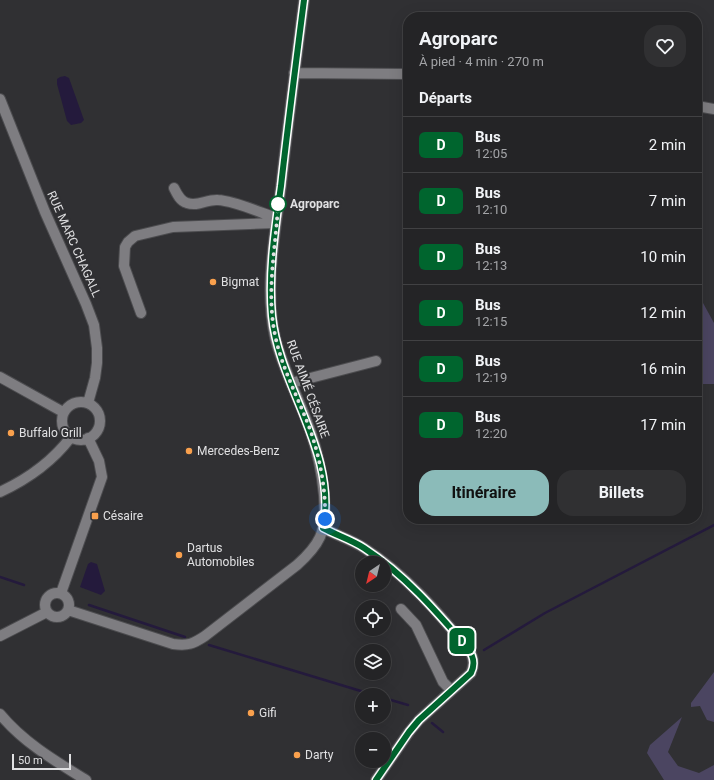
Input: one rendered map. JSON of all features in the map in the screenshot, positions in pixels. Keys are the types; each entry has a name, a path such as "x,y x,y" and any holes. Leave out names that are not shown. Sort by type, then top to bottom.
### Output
{"street":[{"name":"RUE AIMÉ CÉSAIRE","path":"68,610 173,644 186,645 205,636 297,565 315,545 323,528 325,510 320,467 311,433 280,353 272,319 270,299 276,221 304,0"},
{"path":"294,73 403,74"},
{"name":"RUE MARC CHAGALL","path":"0,100 45,212 94,325 97,363 95,378 88,403"},
{"path":"702,107 714,109"},
{"path":"174,188 178,196 187,203 195,204 216,200 229,202 276,221"},
{"path":"141,313 124,266 125,247 135,236 173,227 276,221"},
{"path":"291,383 376,361"},
{"path":"0,378 63,412"},
{"path":"80,402 88,403 98,412 100,420 96,433 88,438 80,440 71,437 62,426 61,422 63,412 72,404 80,402"},
{"path":"0,492 45,465 57,454 71,437"},
{"path":"61,593 102,477 99,461 88,438"},
{"path":"323,528 362,547 381,560 428,603 471,652 474,665 471,673 419,720 376,780"},
{"path":"61,593 68,600 68,610 63,616 54,616 48,612 46,607 48,598 52,594 61,593"},
{"path":"401,609 416,625 443,682 451,690"},
{"path":"0,636 48,612"},
{"path":"0,714 16,732 28,742 86,780"}],"shaded area":[{"path":"65,76 69,78 84,120 81,123 71,125 67,121 57,84 57,79"},
{"path":"702,301 714,323 714,384 702,384"},
{"path":"91,562 97,564 105,591 101,595 80,587 88,564"},
{"path":"714,672 714,722 707,720 700,706 691,707 691,703"},
{"path":"682,717 668,752 678,766 699,773 714,765 714,780 664,780 647,753 650,745"}],"waterway":[{"path":"484,650 545,613 714,525"},
{"path":"0,577 24,585"},
{"path":"89,605 185,637"},
{"path":"209,645 355,689"},
{"path":"391,700 408,705"},
{"path":"432,723 443,732"}],"bus line":[{"name":"D","path":"304,0 276,218 270,299 275,336 280,353 311,433 320,467 325,510 323,528 362,547 381,560 428,603 467,647 474,659 474,665 471,673 419,720 376,780"}],"place":[{"name":"Agroparc","path":"278,204"},
{"name":"Bigmat","path":"213,282"},
{"name":"Buffalo Grill","path":"11,433"},
{"name":"Mercedes-Benz","path":"189,451"},
{"name":"Césaire","path":"95,516"},
{"name":"Dartus Automobiles","path":"179,555"},
{"name":"Gifi","path":"251,713"},
{"name":"Darty","path":"297,755"}],"route":[{"path":"278,204 271,276 270,299 272,319 275,336 286,371 311,433 323,484 325,519"}]}
